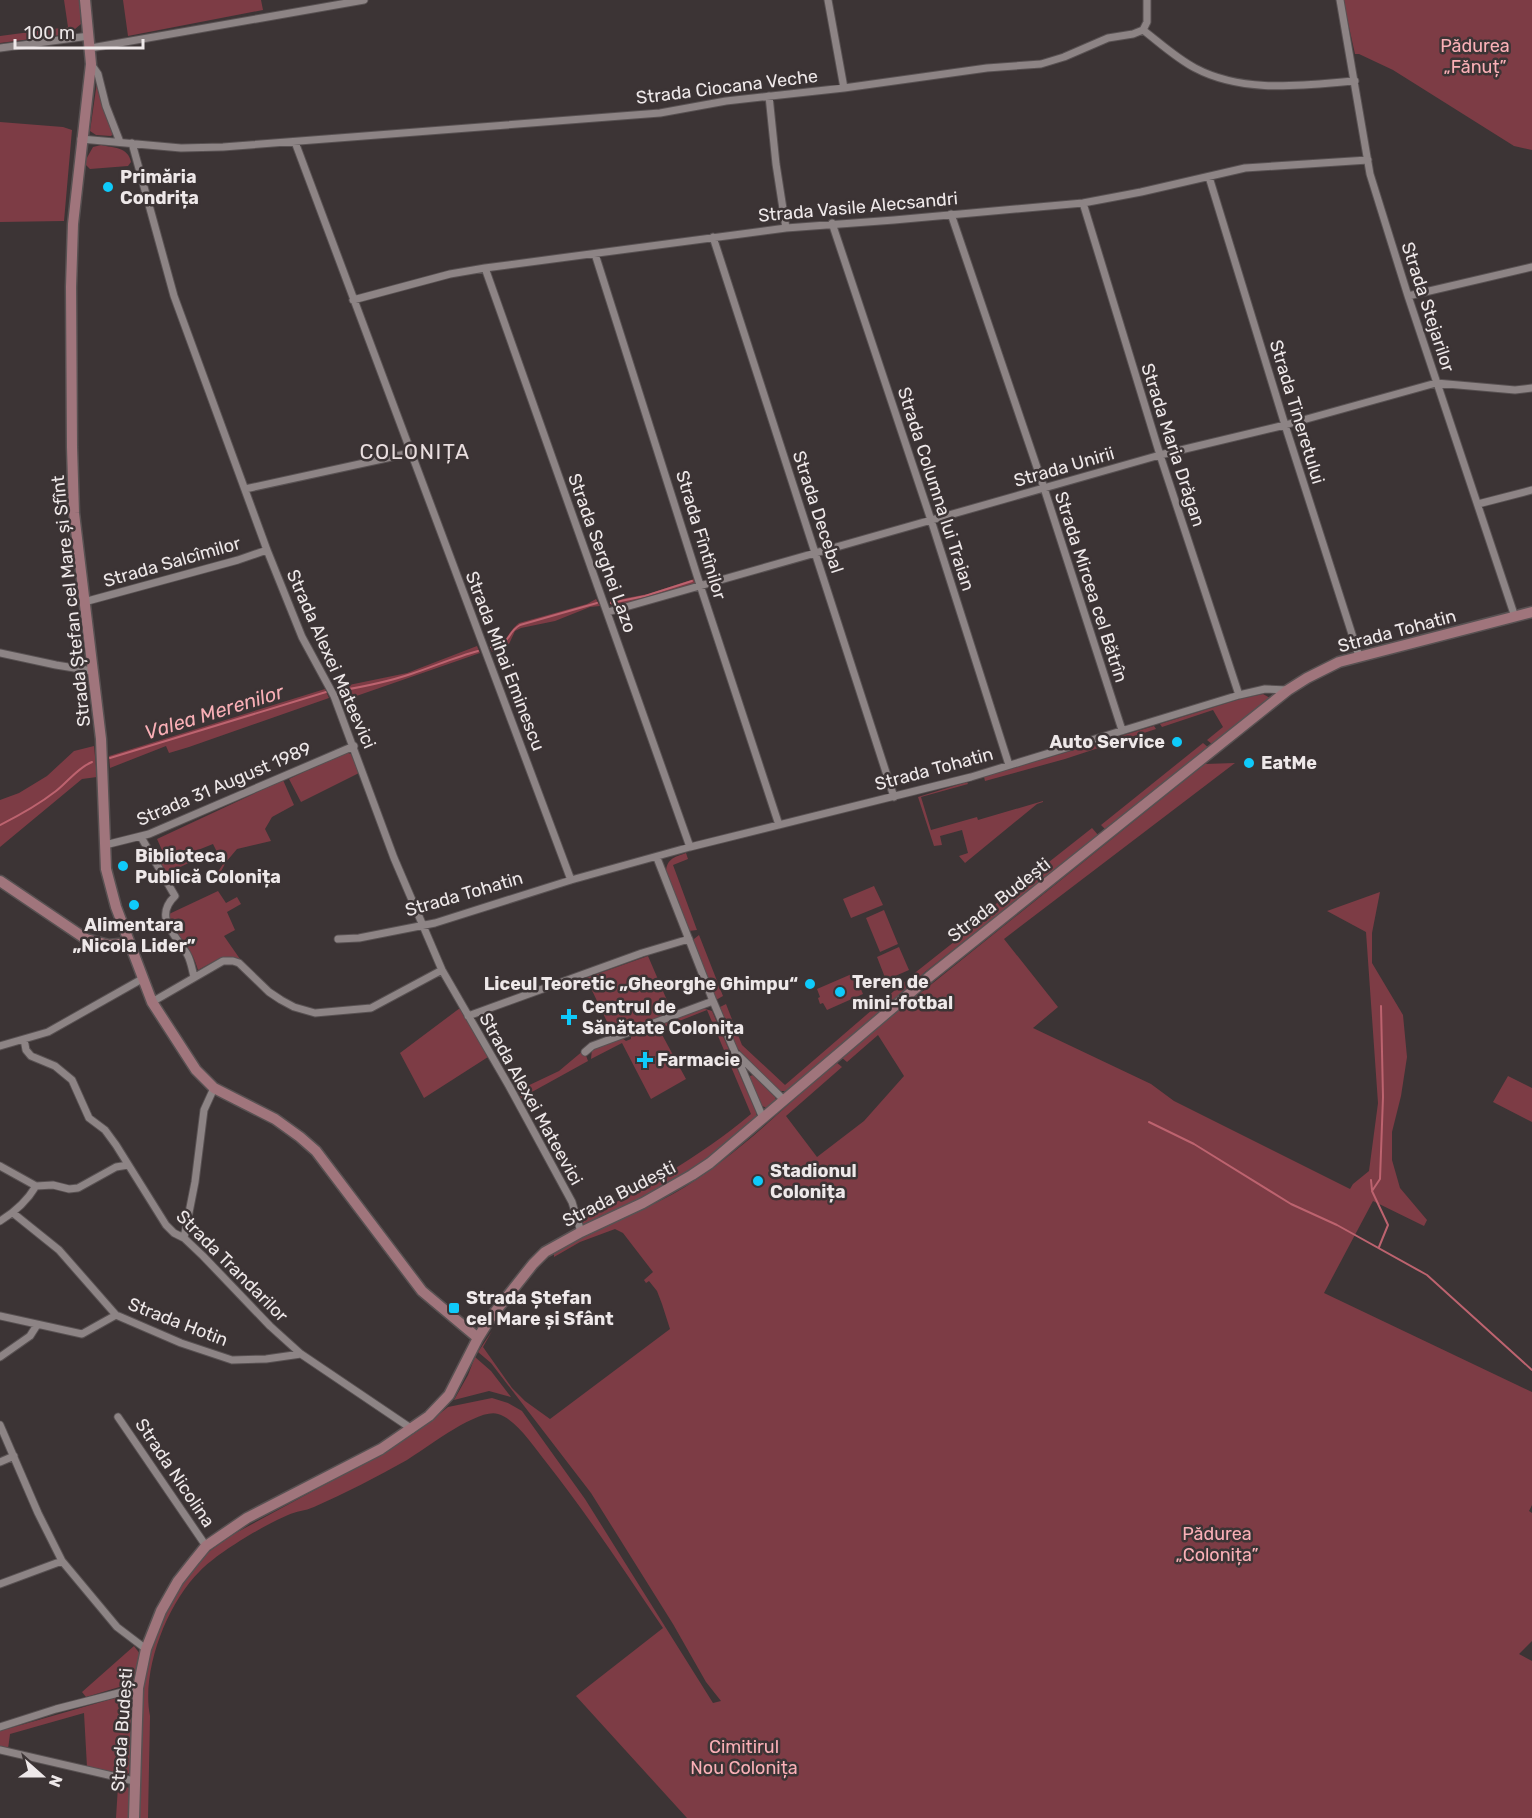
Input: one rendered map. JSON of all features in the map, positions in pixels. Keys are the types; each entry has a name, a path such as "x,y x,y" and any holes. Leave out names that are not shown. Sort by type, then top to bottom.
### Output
{"street":[{"name":"Strada Ștefan cel Mare și Sfînt","path":"85,0 91,64 73,224 71,287 74,513 103,762 106,869 129,943 152,1002 196,1070 214,1088 275,1119 316,1151 422,1291 478,1338"},
{"path":"91,48 364,0"},
{"path":"828,0 844,88"},
{"path":"1147,0 1147,22 1143,30 1194,68 1210,75 1238,82 1279,86 1355,81"},
{"name":"Strada Stejarilor","path":"1340,0 1370,174 1436,382 1515,617"},
{"name":"Strada Ciocana Veche","path":"81,139 181,148 223,147 660,113 726,101 844,88 987,68 1041,64 1108,38 1143,30"},
{"path":"0,48 89,36"},
{"path":"91,64 98,74 106,106 120,142"},
{"path":"769,96 786,228"},
{"name":"Strada Mihai Eminescu","path":"295,142 571,880"},
{"name":"Strada Alexei Mateevici","path":"132,143 174,296 267,550 302,637 334,696 387,838 442,970 572,1202 581,1232"},
{"name":"Strada Vasile Alecsandri","path":"353,300 450,274 485,268 832,223 894,220 951,213 1083,203 1245,168 1368,160"},
{"name":"Strada Tineretului","path":"1209,177 1359,656"},
{"name":"Strada Maria Drăgan","path":"1083,203 1160,455 1239,695"},
{"name":"Strada Mircea cel Bătrîn","path":"951,213 1044,488 1122,730"},
{"name":"Strada Columna lui Traian","path":"832,223 931,520 1009,765"},
{"name":"Strada Decebal","path":"713,237 894,797"},
{"name":"Strada Fîntînilor","path":"595,254 779,825"},
{"path":"1408,296 1532,267"},
{"name":"Strada Serghei Lazo","path":"485,268 690,847"},
{"name":"Strada Unirii","path":"608,612 1160,455 1285,424 1436,382 1515,390 1532,388"},
{"path":"245,489 410,453"},
{"path":"1478,504 1532,490"},
{"name":"Strada Salcîmilor","path":"84,602 267,550"},
{"name":"Strada Tohatin","path":"338,939 358,938 422,926 571,880 690,847 894,797 1009,765 1239,695 1265,689 1288,690 1323,669 1359,656 1532,612"},
{"path":"0,653 93,671"},
{"name":"Strada Budești","path":"134,1818 138,1688 146,1649 161,1611 178,1581 207,1546 248,1518 381,1449 429,1416 449,1395 478,1338 510,1291 533,1264 560,1242 643,1203 692,1175 763,1119 929,977 1288,690"},
{"name":"Strada 31 August 1989","path":"105,845 141,837 354,746"},
{"path":"141,837 176,896 168,903 165,910 167,923 191,962 194,977"},
{"path":"657,858 712,1001 763,1119"},
{"path":"0,881 86,939 109,945 129,943"},
{"path":"468,1016 642,953 689,939"},
{"path":"152,1002 223,961 239,963 269,992 281,1000 294,1007 315,1013 371,1008 442,970"},
{"path":"0,1046 55,1028 142,979"},
{"path":"585,1052 598,1044 712,1001"},
{"name":"Strada Trandarilor","path":"24,1039 26,1050 31,1056 54,1066 72,1080 89,1118 105,1130 166,1225 174,1233 184,1238 270,1326 301,1354 412,1428"},
{"path":"734,1051 784,1100"},
{"path":"184,1238 195,1182 204,1110 214,1088"},
{"path":"0,1166 36,1186 53,1185 69,1189 78,1188 116,1167 128,1165"},
{"path":"0,1221 13,1213 29,1197 36,1186"},
{"name":"Strada Hotin","path":"13,1213 59,1250 116,1315 181,1343 232,1360 266,1359 301,1354"},
{"path":"0,1316 82,1334 116,1315"},
{"path":"0,1357 30,1336 37,1325"},
{"name":"Strada Nicolina","path":"118,1417 207,1546"},
{"path":"0,1425 62,1561 117,1627 146,1649"},
{"path":"0,1461 14,1456"},
{"path":"0,1584 62,1561"},
{"path":"0,1727 56,1709 138,1688"},
{"path":"0,1750 134,1781"}],"green space":[{"path":"64,0 80,0 81,24 69,34 0,43 0,36 68,27"},
{"path":"123,0 261,0 263,10 128,36"},
{"name":"Pădurea „Fănuț”","path":"1343,0 1532,0 1532,150 1514,146 1393,70 1355,54"},
{"path":"97,82 113,134 111,136 96,135 90,131"},
{"path":"0,122 63,127 72,130 64,221 0,222"},
{"path":"101,145 124,151 131,162 128,166 90,169 84,163 93,147"},
{"path":"694,579 696,584 619,607 611,605 610,601 648,594"},
{"path":"596,599 600,606 590,607 555,621 515,631 509,644 492,652 490,645 502,642 519,623 587,604"},
{"path":"477,646 480,653 342,701 335,686 407,673"},
{"path":"325,689 329,698 189,747 169,753 166,746 110,768 109,756"},
{"path":"1263,694 1270,698 1213,745 1207,740 1223,727 1213,710 1162,727 1160,724 1240,699"},
{"path":"1154,726 1156,729 1065,759 985,781 984,777"},
{"path":"1203,743 1209,748 1106,830 1101,825"},
{"path":"94,746 97,777 82,779 0,847 0,800 19,793 47,776 74,751"},
{"path":"346,752 351,754 359,773 301,802 289,779"},
{"name":"Pădurea „Colonița”","path":"1235,763 1004,939 1058,1007 1033,1028 1151,1084 1174,1101 1350,1189 1369,1171 1378,1103 1366,932 1327,911 1380,892 1372,933 1372,963 1403,1015 1407,1057 1392,1132 1392,1160 1400,1188 1427,1220 1424,1226 1373,1201 1324,1293 1532,1392 1532,1505 1529,1511 1532,1513 1532,1641 1519,1654 1532,1661 1532,1818 687,1818 576,1696 663,1628 562,1482 518,1427 505,1417 489,1414 466,1423 407,1460 361,1485 314,1507 288,1515 254,1532 200,1571 177,1601 167,1619 153,1659 148,1698 150,1716 148,1818 138,1818 142,1694 150,1649 166,1612 186,1577 203,1556 232,1535 374,1458 418,1431 448,1407 492,1398 522,1411 585,1499 713,1703 721,1701 706,1682 673,1624 591,1493 491,1363 478,1352 492,1331 483,1347 512,1388 525,1401 550,1419 670,1329 657,1291 649,1281 646,1283 644,1280 653,1272 623,1233 615,1229 580,1242 554,1257 554,1252 583,1236 658,1202 695,1180 758,1132 836,1062 842,1067 786,1116 817,1157 864,1121 904,1076 878,1035 847,1062 841,1057 1205,764"},
{"path":"283,780 294,805 272,817 265,829 271,841 237,849 226,862 218,877 216,875 223,864 213,844 198,850 201,857 166,874 159,862 166,859 157,839"},
{"path":"967,782 968,784 921,797 931,830 1043,802 1037,804 965,863 959,856 968,853 962,830 940,836 942,845 934,846 918,797"},
{"path":"1092,828 1099,836 926,971 788,1091 779,1091 737,1048 720,1007 726,1004 742,1045 785,1085 916,972 964,934 964,929"},
{"path":"686,853 688,859 673,865 697,930 689,931 666,870 670,860"},
{"path":"874,886 883,905 851,918 843,899"},
{"path":"218,891 226,903 237,897 241,904 227,912 235,930 224,936 240,959 220,958 198,970 191,954 173,930 169,914"},
{"path":"884,910 898,944 880,952 866,918"},
{"path":"699,935 723,996 716,1000 694,944 694,939"},
{"path":"899,947 909,970 886,980 877,957"},
{"path":"648,956 669,1005 664,1007 667,1014 617,1034 612,1032 586,978"},
{"name":"Teren de mini-fotbal","path":"854,973 862,986 860,987 863,994 827,1010 823,1003 820,1004 817,989"},
{"path":"460,1008 488,1057 424,1098 400,1053"},
{"path":"702,1008 712,1011 757,1119 685,1175 654,1193 583,1225 582,1220 670,1172 732,1130 751,1114 707,1010 659,1029 686,1079 651,1099 622,1043 591,1059 592,1049 622,1038 626,1041 631,1039 631,1034 653,1027 654,1031 657,1025"},
{"path":"584,1050 588,1061 521,1098 516,1088 521,1089 559,1071"},
{"path":"753,1075 775,1097 776,1100 767,1108 762,1106 750,1078"},
{"path":"1508,1076 1532,1088 1532,1122 1493,1102"},
{"path":"475,1357 491,1371 511,1397 489,1391 454,1400"},
{"path":"134,1646 140,1654 136,1674 126,1685 86,1697 82,1692"},
{"path":"115,1698 134,1700 132,1771 126,1775 87,1767 84,1713 10,1734 8,1749 0,1747 0,1731"},
{"path":"118,1786 131,1788 130,1818 116,1818"}],"waterway":[{"name":"Valea Merenilor","path":"611,603 645,596 692,581"},
{"name":"Valea Merenilor","path":"491,647 506,641 520,625 597,603"},
{"name":"Valea Merenilor","path":"338,691 393,679 478,651"},
{"name":"Valea Merenilor","path":"110,758 326,692"},
{"name":"Valea Merenilor","path":"0,825 42,801 92,762"},
{"path":"1379,1247 1388,1225 1372,1191 1380,1179 1383,1097 1381,1006"},
{"path":"1149,1122 1194,1144 1291,1204 1337,1225 1427,1275 1532,1370"},
{"path":"1371,1180 1372,1190"}],"place":[{"name":"Primăria Condrița","path":"108,187"},
{"name":"Auto Service","path":"1177,742"},
{"name":"EatMe","path":"1249,763"},
{"name":"Biblioteca Publică Colonița","path":"123,866"},
{"name":"Alimentara „Nicola Lider”","path":"134,905"},
{"name":"Liceul Teoretic „Gheorghe Ghimpu“","path":"810,984"},
{"name":"Teren de mini-fotbal","path":"840,992"},
{"name":"Centrul de Sănătate Colonița","path":"569,1017"},
{"name":"Farmacie","path":"645,1060"},
{"name":"Stadionul Colonița","path":"758,1181"},
{"name":"Strada Ștefan cel Mare și Sfânt","path":"454,1308"}],"district":[{"name":"COLONIȚA","path":"415,452"}],"park label":[{"name":"Cimitirul Nou Colonița","path":"744,1757"}]}
